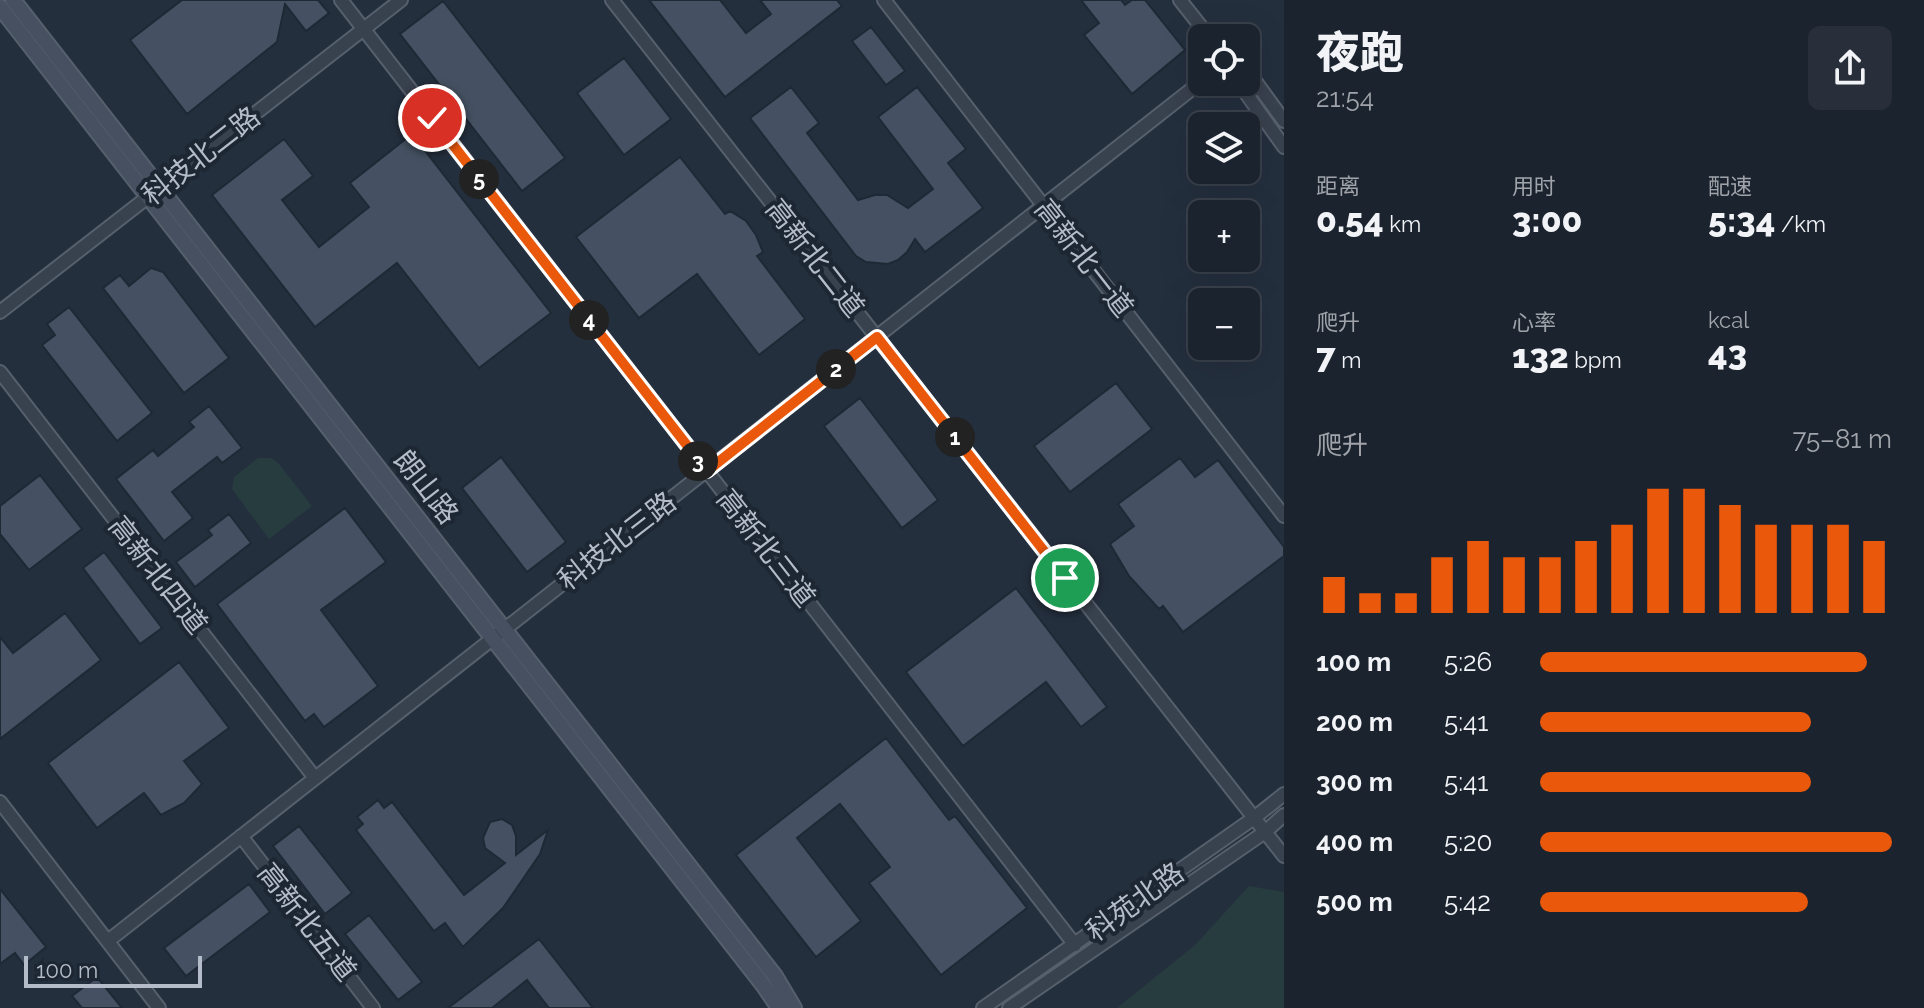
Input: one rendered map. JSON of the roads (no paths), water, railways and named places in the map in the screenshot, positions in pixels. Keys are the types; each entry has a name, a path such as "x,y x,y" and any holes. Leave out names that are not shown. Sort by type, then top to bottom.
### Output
{"main road":[{"name":"朗山路","path":"13,0 154,192 499,634 775,976 794,1008"},
{"name":"朗山路","path":"0,7 154,192"},
{"name":"朗山路","path":"499,634 779,1008"}],"street":[{"name":"高新北三道","path":"341,0 1075,945"},
{"name":"科技北二路","path":"0,312 401,0"},
{"name":"高新北二道","path":"612,0 1284,856"},
{"name":"高新北一道","path":"884,0 1284,516"},
{"path":"1180,0 1199,24"},
{"path":"1260,88 1284,121"},
{"name":"科技北三路","path":"108,941 1188,92"},
{"path":"1248,96 1284,147"},
{"name":"高新北四道","path":"0,372 315,778"},
{"name":"科苑北路","path":"983,1008 1284,794"},
{"path":"0,802 159,1008"},
{"name":"科苑北路","path":"1009,1008 1265,832 1284,815"},
{"name":"高新北五道","path":"241,836 373,1008"}]}
